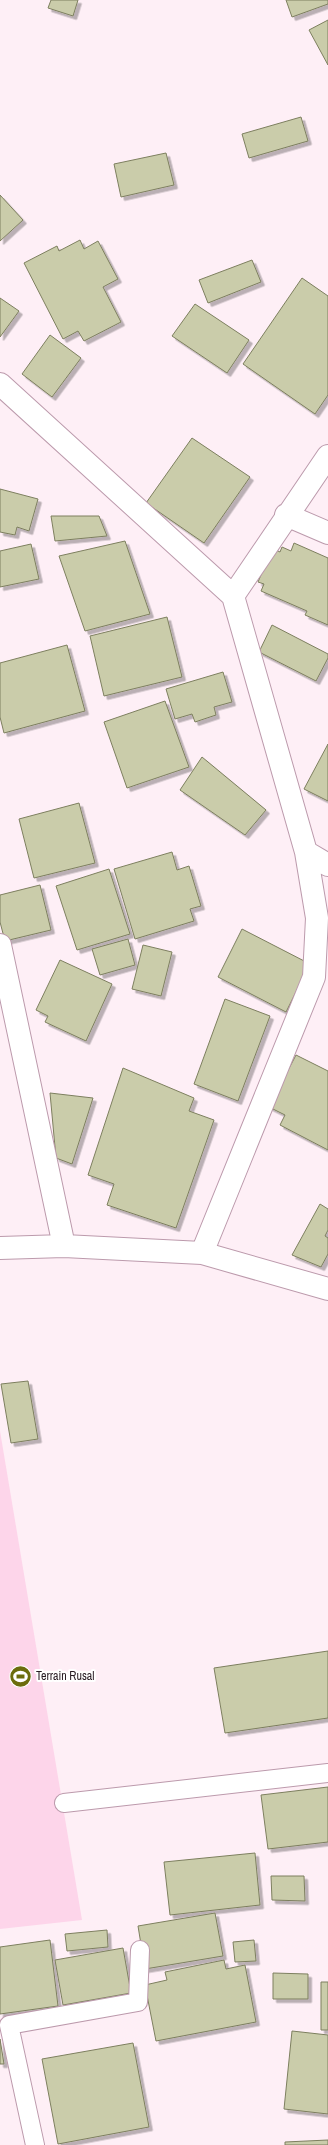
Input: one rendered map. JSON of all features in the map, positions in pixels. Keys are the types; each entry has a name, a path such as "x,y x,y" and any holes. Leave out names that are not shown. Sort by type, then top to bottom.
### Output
{"street":[{"path":"0,384 233,596 306,852 317,918 314,977 202,1253"},
{"path":"233,596 286,515 328,456"},
{"path":"286,515 328,533"},
{"path":"306,852 328,865"},
{"path":"0,945 64,1246"},
{"path":"0,1248 64,1246 202,1253 328,1289"}],"lane":[{"path":"64,1803 328,1773"},
{"path":"35,2145 10,2025 138,2002 140,1950"}],"shaded area":[{"name":"Terrain Rusal","path":"0,1431 82,1920 0,1929"}],"building":[{"path":"51,0 78,0 73,16 48,8"},
{"path":"286,0 328,0 328,4 292,17"},
{"path":"328,20 328,65 309,30"},
{"path":"301,117 308,141 249,158 242,134"},
{"path":"166,153 174,185 121,197 114,164"},
{"path":"0,195 23,220 0,241"},
{"path":"80,240 84,249 98,241 118,279 103,287 121,322 84,341 78,331 63,339 24,263 57,246 59,251"},
{"path":"252,260 261,282 208,303 199,280"},
{"path":"302,278 328,296 328,395 315,414 243,364"},
{"path":"0,298 19,311 0,337"},
{"path":"195,304 249,340 227,373 172,336"},
{"path":"50,335 81,358 52,397 22,374"},
{"path":"192,438 250,477 204,543 146,503"},
{"path":"0,489 38,499 29,531 17,527 15,535 0,532"},
{"path":"51,516 99,516 107,536 55,541"},
{"path":"125,541 150,614 85,631 59,556"},
{"path":"294,543 328,558 328,625 305,615 307,611 261,591 264,584 258,582 272,548 280,552 282,547 291,551"},
{"path":"31,544 39,579 0,587 0,551"},
{"path":"167,617 182,677 104,696 90,636"},
{"path":"272,625 328,654 328,658 316,681 259,652"},
{"path":"67,645 85,711 4,733 0,717 0,663"},
{"path":"223,672 232,702 214,707 216,715 195,722 192,714 175,719 166,689"},
{"path":"165,701 189,767 127,788 104,722"},
{"path":"328,744 328,801 304,789"},
{"path":"202,757 266,810 245,835 180,790"},
{"path":"79,803 95,863 34,878 19,819"},
{"path":"172,852 177,870 189,866 201,906 190,909 194,921 135,939 114,869"},
{"path":"109,869 130,934 77,950 56,886"},
{"path":"40,885 51,930 5,941 0,922 0,895"},
{"path":"242,929 310,964 286,1012 218,977"},
{"path":"128,939 135,965 100,975 92,949"},
{"path":"143,945 172,952 161,996 132,989"},
{"path":"60,960 112,984 86,1041 45,1022 48,1016 36,1010"},
{"path":"225,999 270,1016 238,1101 194,1084"},
{"path":"296,1055 328,1071 328,1150 280,1125 285,1115 269,1107"},
{"path":"123,1068 194,1098 189,1111 214,1120 176,1228 107,1205 114,1184 88,1175"},
{"path":"50,1093 93,1098 72,1164 56,1158"},
{"path":"320,1204 328,1209 328,1230 325,1236 328,1238 328,1254 321,1267 292,1255"},
{"path":"28,1381 38,1439 11,1443 1,1384"},
{"path":"328,1651 328,1718 225,1733 214,1668"},
{"path":"328,1787 328,1842 268,1849 261,1795"},
{"path":"255,1853 260,1905 170,1915 164,1862"},
{"path":"271,1876 304,1876 305,1901 272,1900"},
{"path":"215,1913 223,1956 145,1969 138,1926"},
{"path":"107,1930 108,1947 67,1951 65,1934"},
{"path":"50,1940 58,2006 0,2014 0,1947"},
{"path":"254,1940 256,1961 235,1962 233,1942"},
{"path":"123,1948 131,1993 63,2005 55,1960"},
{"path":"224,1960 226,1969 245,1965 256,2022 156,2041 145,1985 167,1980 165,1972"},
{"path":"273,1973 308,1974 308,1999 273,1999"},
{"path":"321,1982 328,1982 328,2030 321,2030"},
{"path":"292,2031 328,2035 328,2114 284,2109"},
{"path":"0,2039 4,2064 0,2064"},
{"path":"133,2043 149,2127 58,2144 42,2059"},
{"path":"328,2140 328,2145 285,2145 285,2142"}],"place":[{"name":"Terrain Rusal","path":"20,1676"}]}
